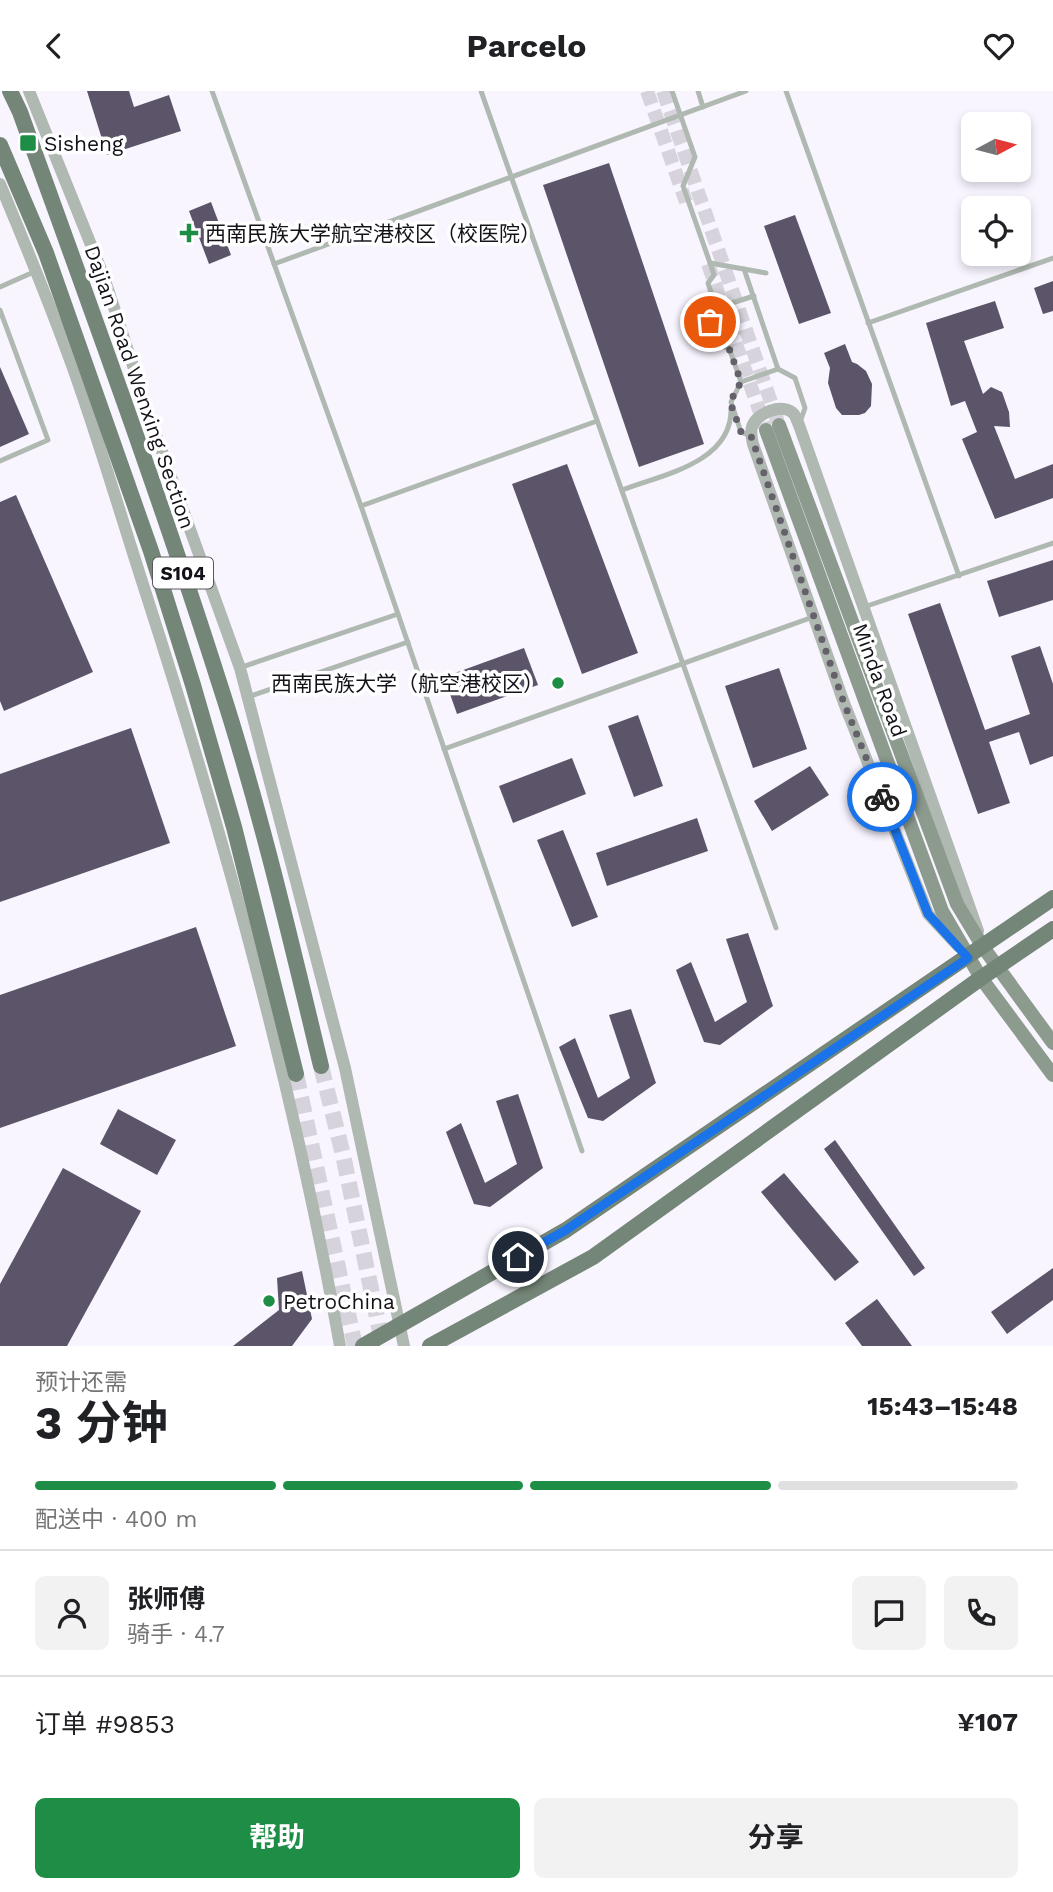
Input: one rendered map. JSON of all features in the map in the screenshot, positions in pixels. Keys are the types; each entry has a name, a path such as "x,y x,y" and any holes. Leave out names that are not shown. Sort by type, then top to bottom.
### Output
{"main road":[{"name":"Dajian Road Wenxing Section","path":"10,91 138,439 220,683 268,847 321,1066"},
{"name":"Dajian Road Wenxing Section","path":"0,145 46,253 155,563 234,827 296,1074"},
{"name":"Minda Road","path":"1053,1043 983,947 957,904 772,427 942,911 981,978 1053,1075"},
{"path":"363,1346 566,1230 1053,898"},
{"path":"430,1346 593,1257 1053,929"}],"street":[{"path":"29,91 104,277 152,424 240,668 345,1068 404,1346"},
{"path":"0,184 82,393 203,775 253,953 314,1207 340,1346"},
{"path":"968,958 928,914 844,703 813,617 751,436 756,419 771,411 788,410 799,425 983,947"}],"lane":[{"path":"212,91 361,506 582,1151"},
{"path":"481,91 776,929"},
{"path":"672,91 695,156 683,186 714,275 708,283 716,308 710,322 718,345 729,348 741,382"},
{"path":"698,91 703,107"},
{"path":"274,264 746,91"},
{"path":"786,91 959,576"},
{"path":"868,323 1053,258"},
{"path":"710,263 766,273"},
{"path":"744,269 778,369 795,379 805,408 799,425"},
{"path":"0,287 36,271"},
{"path":"716,308 754,296"},
{"path":"0,310 48,440 0,461"},
{"path":"622,490 701,459 718,445 727,431 731,419 730,402 741,382 778,369"},
{"path":"730,402 741,432 751,436"},
{"path":"361,506 597,421"},
{"path":"862,608 1053,543"},
{"path":"240,668 398,614"},
{"path":"444,749 813,617"},
{"path":"248,697 408,642"}],"building":[{"path":"87,91 129,91 134,107 169,95 181,131 107,155"},
{"path":"609,163 704,444 639,467 543,185"},
{"path":"211,202 231,255 209,264 189,211"},
{"path":"795,215 831,313 799,324 764,226"},
{"path":"1053,281 1053,311 1043,314 1034,288"},
{"path":"995,301 1004,328 964,341 983,394 991,387 1002,392 1009,412 1010,427 994,426 1015,479 1053,464 1053,498 995,519 962,439 977,432 965,401 951,406 926,323"},
{"path":"845,344 852,362 866,371 872,384 871,406 859,415 842,415 836,408 828,383 830,368 824,353"},
{"path":"0,367 29,434 0,447"},
{"path":"567,464 638,653 582,674 512,484"},
{"path":"16,495 93,672 4,711 0,701 0,502"},
{"path":"1053,560 1053,600 999,617 987,581"},
{"path":"940,603 985,730 1030,714 1011,656 1040,646 1053,684 1053,756 1030,765 1019,732 989,742 1010,803 978,814 908,614"},
{"path":"524,648 538,685 457,714 444,677"},
{"path":"779,668 807,749 753,768 725,686"},
{"path":"638,715 663,786 634,797 608,726"},
{"path":"131,728 170,843 0,902 0,774"},
{"path":"572,758 586,794 513,823 499,786"},
{"path":"810,766 829,795 772,831 754,801"},
{"path":"697,818 708,851 607,886 596,853"},
{"path":"563,830 598,917 572,927 537,840"},
{"path":"196,927 236,1046 0,1128 0,995"},
{"path":"748,933 773,1006 720,1045 704,1042 676,970 691,962 715,1022 747,1002 726,939"},
{"path":"631,1009 656,1083 603,1121 588,1118 559,1047 575,1038 598,1098 630,1078 609,1015"},
{"path":"518,1094 543,1168 490,1207 474,1204 446,1132 461,1123 485,1183 517,1164 496,1101"},
{"path":"118,1109 176,1140 157,1175 100,1144"},
{"path":"835,1140 925,1268 914,1276 824,1149"},
{"path":"63,1168 141,1211 67,1346 0,1346 0,1284"},
{"path":"784,1173 859,1262 835,1281 761,1192"},
{"path":"1053,1268 1053,1300 1007,1334 991,1312"},
{"path":"302,1271 312,1319 292,1346 233,1346 279,1310 277,1278"},
{"path":"877,1299 912,1346 862,1346 845,1323"}],"tunnel":[{"path":"647,91 686,202"},
{"path":"663,91 779,425"},
{"path":"708,264 765,427"},
{"path":"321,1066 343,1155 383,1346"},
{"path":"296,1074 355,1346"}],"way so far":[{"path":"710,322 718,345 729,348 741,382 730,402 741,432 751,436 844,703 882,797"}],"place":[{"name":"Sisheng","path":"28,143"},
{"name":"西南民族大学航空港校区（校医院）","path":"189,233"},
{"name":"西南民族大学（航空港校区）","path":"558,683"},
{"name":"PetroChina","path":"269,1301"}],"route":[{"path":"518,1257 566,1230 968,958 928,914 882,797"}]}
